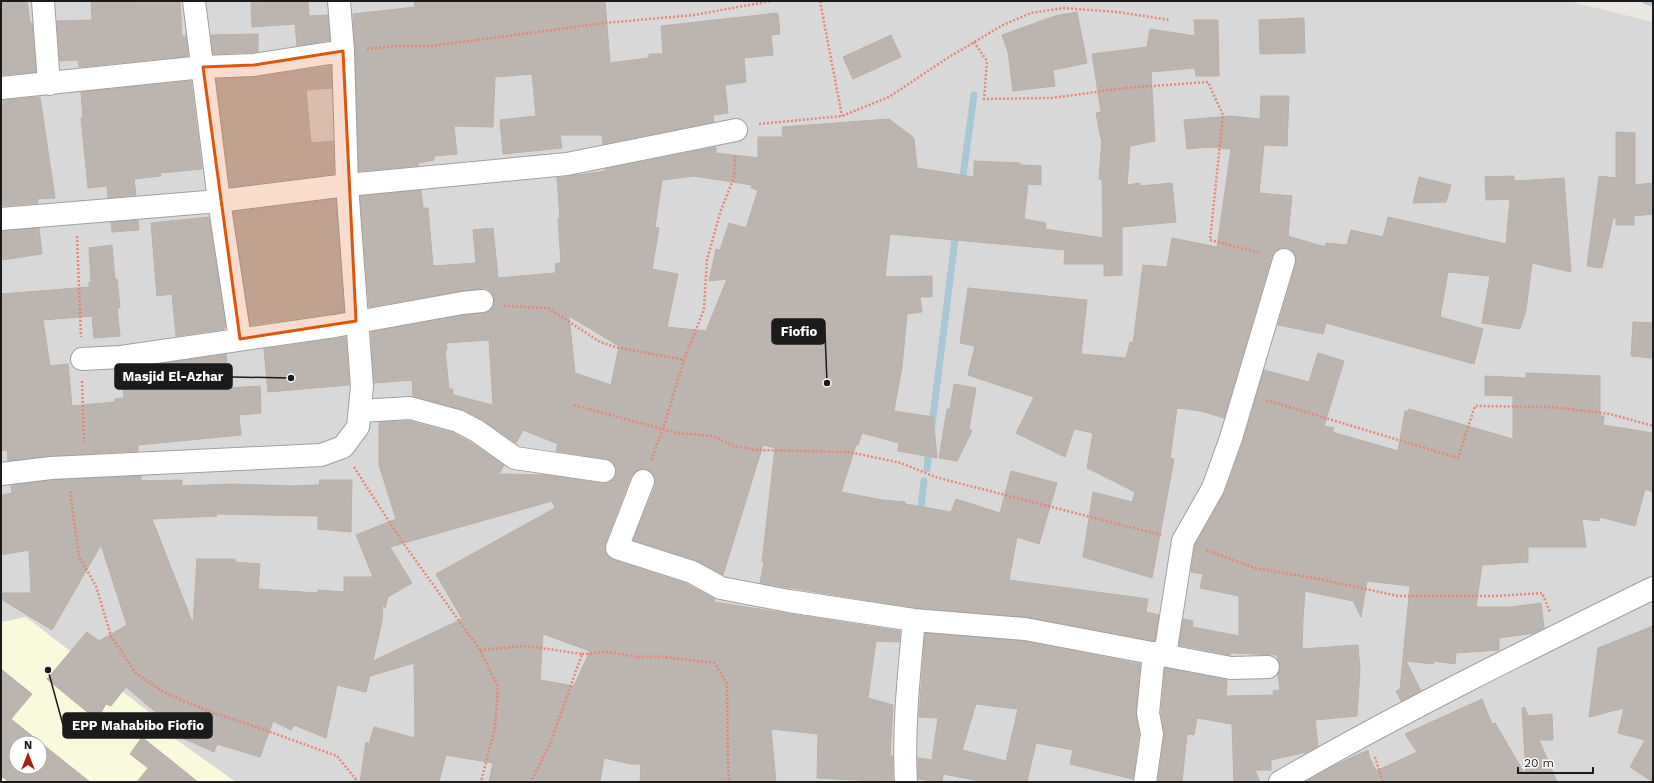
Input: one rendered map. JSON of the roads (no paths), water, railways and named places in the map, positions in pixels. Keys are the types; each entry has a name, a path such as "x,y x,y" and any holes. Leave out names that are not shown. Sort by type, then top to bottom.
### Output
{"street":[{"path":"43,1 49,84"},
{"path":"194,1 219,201 240,339"},
{"path":"1,474 67,467 321,455 343,447 358,427 362,386 347,185 343,51 339,1"},
{"path":"1,88 203,67 254,65 343,51"},
{"path":"1,220 219,201 347,185 567,164 736,130"},
{"path":"1145,782 1152,734 1148,713 1183,541 1213,488 1231,438 1284,260"},
{"path":"82,359 121,357 335,326 356,321 482,301"},
{"path":"360,410 410,408 458,421 477,431 515,458 604,471"},
{"path":"643,481 617,548 692,572 721,588 789,601 914,620 1025,629 1231,668 1268,667"},
{"path":"1280,782 1340,747 1479,674 1653,588"},
{"path":"906,782 908,682 914,620"}],"waterway":[{"path":"1646,1 1653,3"},
{"path":"962,183 974,95"},
{"path":"932,425 956,231"},
{"path":"927,469 929,448"},
{"path":"920,515 924,481"}],"place":[{"name":"Masjid El-Azhar","path":"291,378"},
{"name":"Fiofio","path":"827,383"},
{"name":"EPP Mahabibo Fiofio","path":"48,670"}]}
